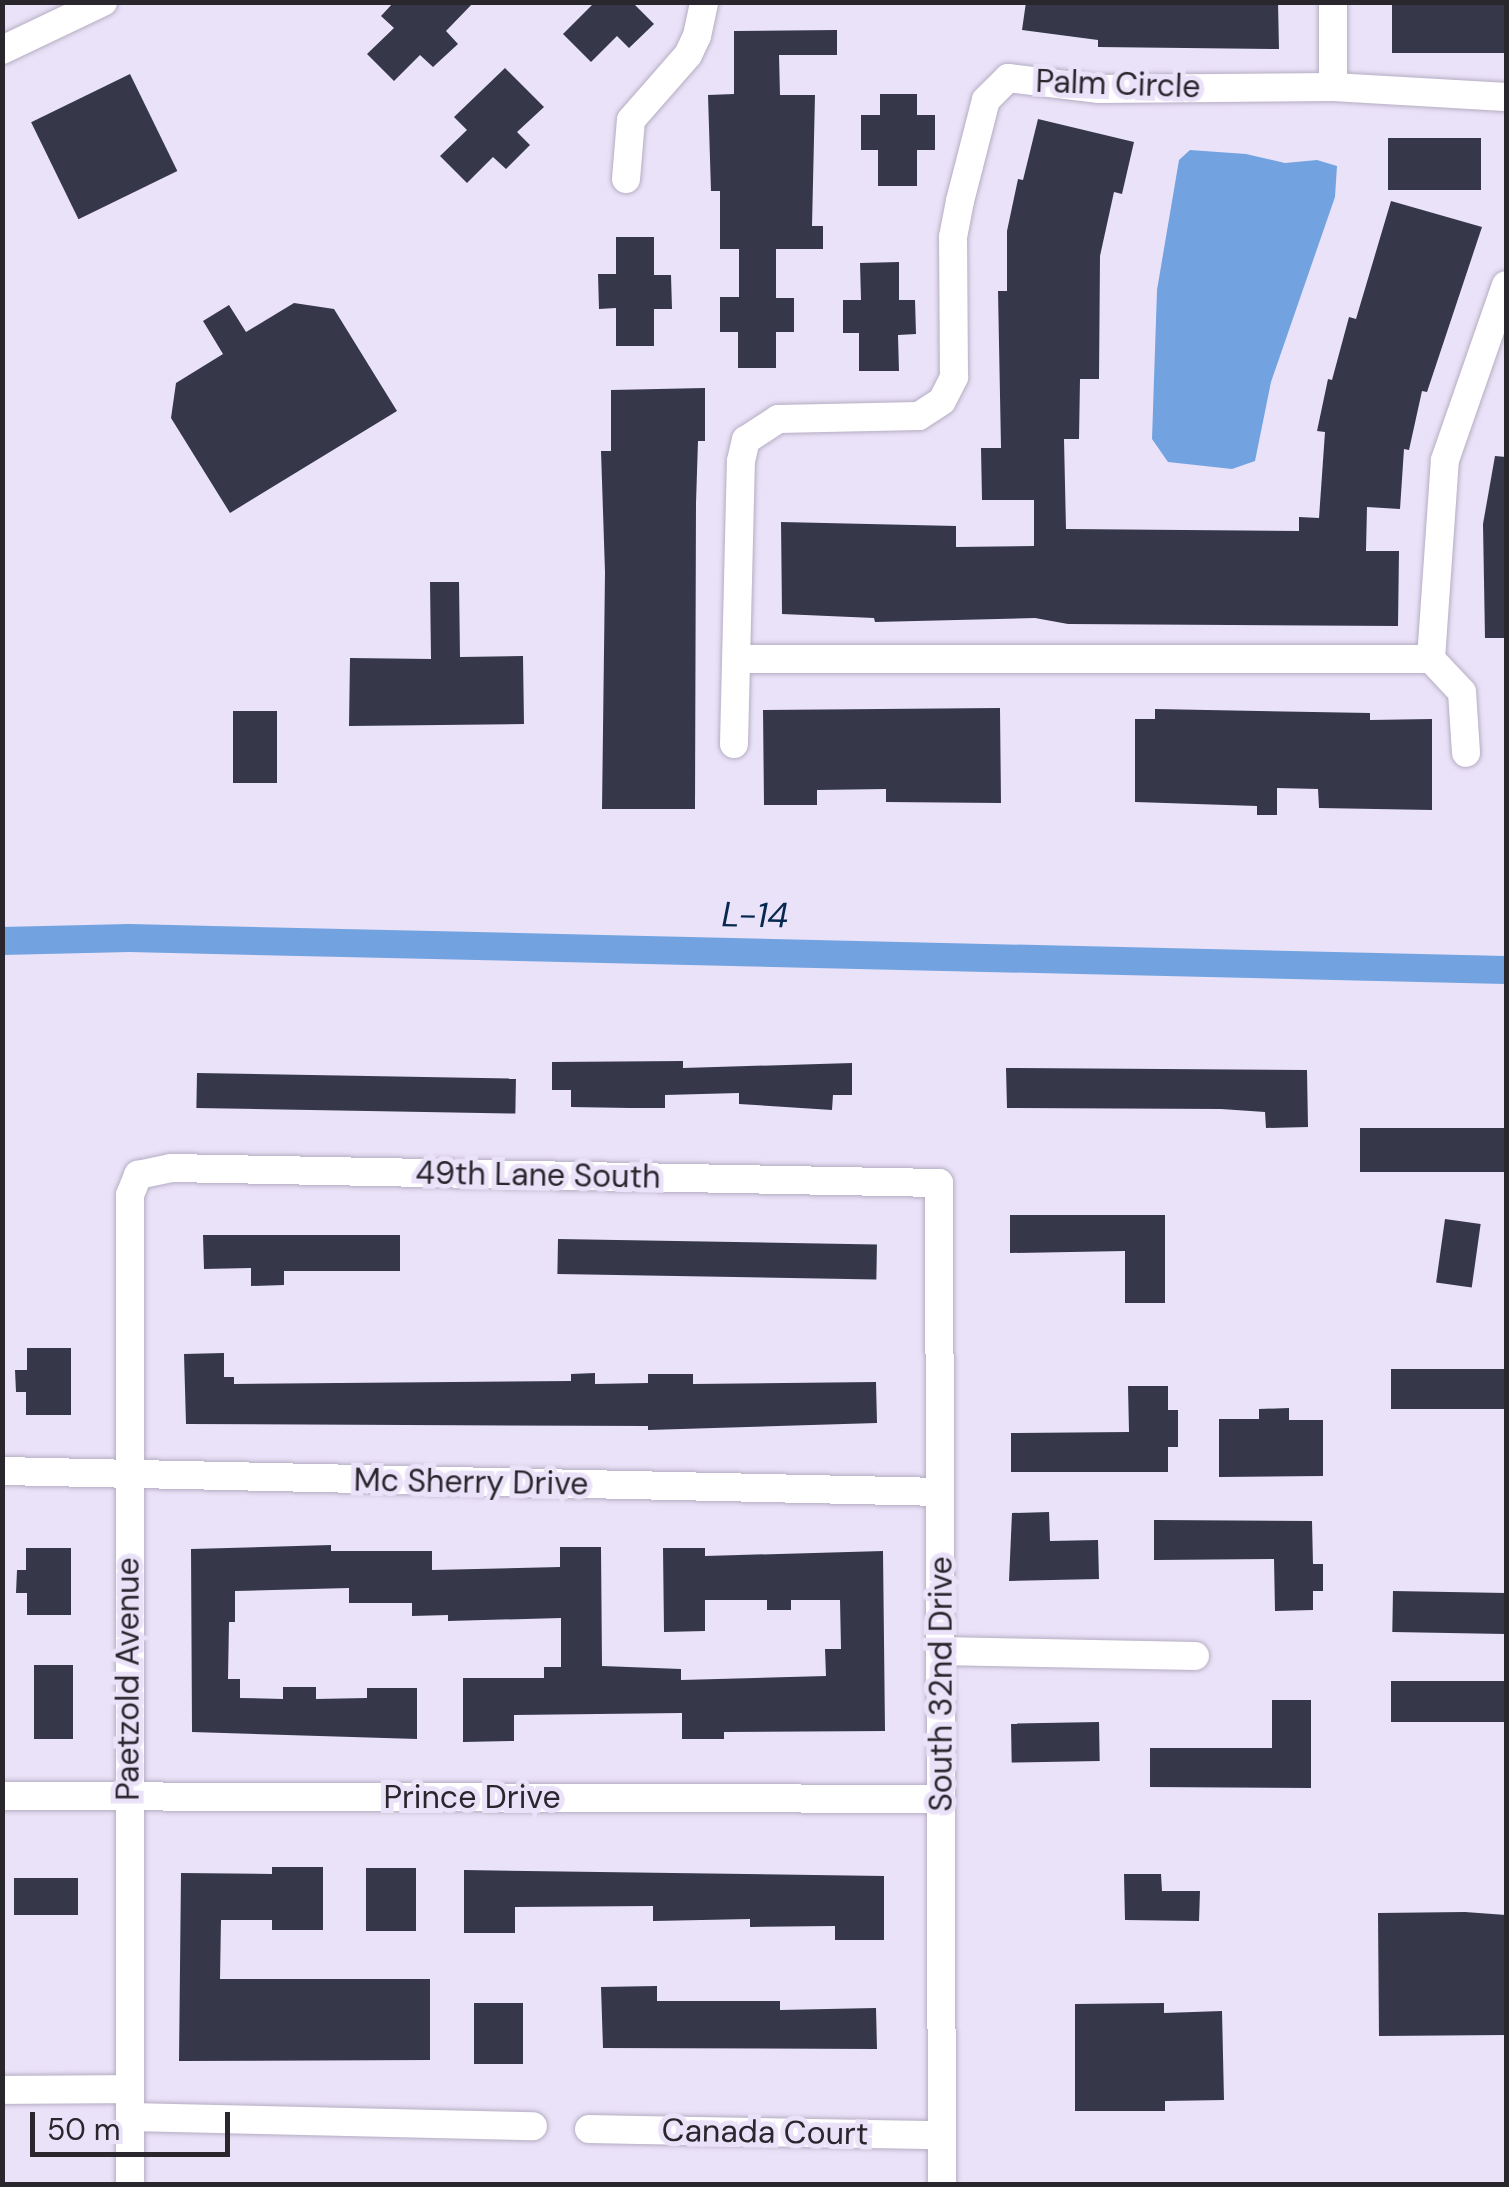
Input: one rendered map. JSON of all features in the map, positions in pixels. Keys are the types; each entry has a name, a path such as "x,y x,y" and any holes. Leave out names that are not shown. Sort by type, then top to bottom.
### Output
{"street":[{"path":"2,50 103,2"},
{"path":"626,179 631,120 688,55 697,36 704,2"},
{"path":"1333,2 1333,87"},
{"name":"Palm Circle","path":"734,744 741,461 746,440 778,419 919,416 942,401 954,377 953,237 986,100 1008,78 1099,89 1333,87 1506,98"},
{"path":"1431,659 1445,460 1506,285"},
{"path":"737,660 1431,659 1462,692 1466,752"},
{"name":"49th Lane South","path":"138,1175 171,1168 939,1183"},
{"name":"Paetzold Avenue","path":"130,2184 130,1194 138,1175"},
{"name":"South 32nd Drive","path":"939,1183 942,2184"},
{"name":"Mc Sherry Drive","path":"2,1471 940,1492"},
{"path":"940,1651 1195,1656"},
{"name":"Prince Drive","path":"2,1796 941,1798"},
{"path":"2,2090 130,2103 533,2126"},
{"name":"Canada Court","path":"589,2129 942,2135"}],"water":[{"path":"1190,150 1246,154 1285,163 1317,160 1337,166 1335,197 1271,382 1255,461 1232,469 1168,462 1152,439 1157,290 1179,160"}],"building":[{"path":"394,2 474,2 446,31 458,44 433,67 420,55 394,81 367,54 394,28 381,16"},
{"path":"595,2 632,2 654,24 629,48 617,36 591,62 563,34"},
{"path":"1026,2 1278,2 1279,49 1098,47 1098,40 1022,30"},
{"path":"1392,2 1506,2 1506,53 1392,53"},
{"path":"837,30 837,55 779,55 780,95 815,95 812,226 823,226 823,249 776,249 776,298 794,298 794,332 776,332 776,368 738,368 738,332 720,332 720,297 739,297 739,249 720,249 720,191 711,191 708,95 734,94 734,31"},
{"path":"505,68 544,107 517,132 530,145 506,169 493,157 467,183 440,156 467,130 454,117"},
{"path":"130,74 177,171 78,219 31,122"},
{"path":"880,94 917,94 917,115 935,115 935,150 917,150 917,186 878,186 878,150 861,150 861,115 880,115"},
{"path":"1038,119 1134,142 1122,194 1114,192 1100,256 1099,379 1080,379 1079,439 1064,439 1066,529 1299,531 1299,517 1319,518 1325,432 1317,431 1328,379 1332,380 1349,317 1356,319 1391,201 1482,227 1427,392 1422,391 1409,450 1404,449 1400,509 1367,507 1366,551 1399,551 1398,626 1068,624 1035,618 875,622 874,618 782,614 781,522 956,526 956,547 1034,546 1034,500 982,500 981,448 1001,448 998,291 1007,291 1007,231 1018,179 1023,180"},
{"path":"1388,138 1481,138 1481,190 1388,190"},
{"path":"616,237 654,237 654,275 671,275 672,309 654,309 654,346 616,346 616,308 599,309 598,274 616,274"},
{"path":"899,262 899,300 915,300 916,334 898,335 899,371 859,371 859,333 843,333 843,300 861,300 860,263"},
{"path":"294,303 334,309 397,411 230,513 171,418 176,383 223,354 203,321 229,305 246,332"},
{"path":"705,388 705,441 698,441 696,503 695,809 602,809 605,572 601,451 611,451 611,390"},
{"path":"1495,456 1506,457 1506,638 1485,638 1483,524"},
{"path":"430,582 459,582 460,657 523,656 524,724 349,726 350,658 431,659"},
{"path":"1000,708 1001,803 886,802 886,789 817,790 817,805 764,805 763,710"},
{"path":"1155,709 1370,713 1370,720 1432,719 1432,810 1319,808 1318,789 1277,788 1277,815 1257,815 1257,806 1135,802 1135,719 1155,719"},
{"path":"233,711 277,711 277,783 233,783"},
{"path":"683,1061 683,1068 852,1063 852,1095 833,1095 832,1110 739,1104 739,1093 665,1095 665,1108 630,1108 571,1107 571,1090 552,1090 552,1062"},
{"path":"1006,1068 1307,1070 1308,1127 1266,1128 1265,1112 1221,1109 1007,1108"},
{"path":"197,1073 516,1079 515,1114 196,1108"},
{"path":"1360,1128 1506,1128 1506,1172 1360,1172"},
{"path":"1010,1215 1165,1215 1165,1303 1125,1303 1125,1251 1010,1253"},
{"path":"1445,1219 1481,1224 1472,1287 1436,1282"},
{"path":"203,1235 400,1235 400,1271 284,1271 284,1285 251,1286 251,1268 204,1269"},
{"path":"558,1239 877,1245 876,1280 557,1274"},
{"path":"27,1348 71,1348 71,1415 26,1415 26,1392 16,1392 15,1370 27,1370"},
{"path":"224,1353 224,1377 234,1377 234,1384 571,1381 571,1374 595,1373 595,1384 648,1383 648,1374 693,1374 693,1384 876,1382 877,1423 648,1430 648,1426 186,1424 184,1354"},
{"path":"1391,1369 1506,1369 1506,1409 1391,1409"},
{"path":"1128,1386 1168,1386 1168,1410 1178,1410 1178,1447 1168,1447 1168,1472 1011,1472 1011,1433 1129,1432"},
{"path":"1289,1408 1289,1420 1323,1420 1323,1476 1219,1477 1219,1419 1259,1419 1259,1409"},
{"path":"1049,1512 1050,1541 1098,1540 1099,1579 1009,1581 1012,1513"},
{"path":"1154,1520 1312,1521 1313,1564 1323,1564 1323,1591 1313,1591 1313,1610 1275,1611 1274,1559 1154,1560"},
{"path":"331,1545 331,1551 432,1551 432,1570 560,1567 560,1547 601,1547 602,1666 681,1669 681,1680 826,1676 825,1649 841,1649 840,1600 791,1600 791,1610 767,1610 767,1600 705,1600 705,1631 664,1632 663,1548 705,1548 705,1556 883,1551 885,1731 724,1732 724,1739 682,1739 682,1713 514,1715 514,1741 463,1742 463,1678 544,1678 544,1667 561,1667 561,1618 448,1621 448,1615 412,1616 412,1603 349,1603 349,1588 235,1591 235,1622 229,1622 228,1679 240,1679 240,1698 283,1699 283,1687 316,1687 316,1699 367,1698 367,1688 417,1688 417,1739 192,1732 191,1549"},
{"path":"26,1548 71,1548 71,1615 27,1615 27,1593 16,1593 17,1570 26,1570"},
{"path":"1393,1591 1506,1593 1505,1634 1392,1632"},
{"path":"34,1665 73,1665 73,1739 34,1739"},
{"path":"1391,1681 1506,1681 1506,1722 1391,1722"},
{"path":"1272,1700 1311,1700 1311,1788 1150,1787 1150,1748 1272,1748"},
{"path":"1099,1722 1100,1761 1012,1763 1011,1724"},
{"path":"272,1867 323,1867 323,1930 272,1930 272,1920 221,1920 220,1979 430,1979 430,2060 179,2061 181,1873 272,1874"},
{"path":"366,1868 416,1868 416,1931 366,1931"},
{"path":"464,1870 884,1876 884,1940 835,1940 835,1926 750,1927 750,1919 653,1921 653,1906 515,1907 515,1933 464,1933"},
{"path":"1124,1874 1161,1874 1162,1891 1200,1891 1199,1921 1125,1920"},
{"path":"14,1878 78,1878 78,1915 14,1915"},
{"path":"1378,1913 1506,1915 1506,2035 1379,2036"},
{"path":"657,1986 657,2001 780,2001 780,2010 876,2008 877,2049 603,2048 601,1987"},
{"path":"474,2003 523,2003 523,2064 474,2064"},
{"path":"1164,2003 1164,2013 1222,2011 1224,2100 1165,2101 1165,2111 1075,2111 1075,2004"}],"waterway":[{"name":"L-14","path":"2,941 129,938 1506,970"}]}
